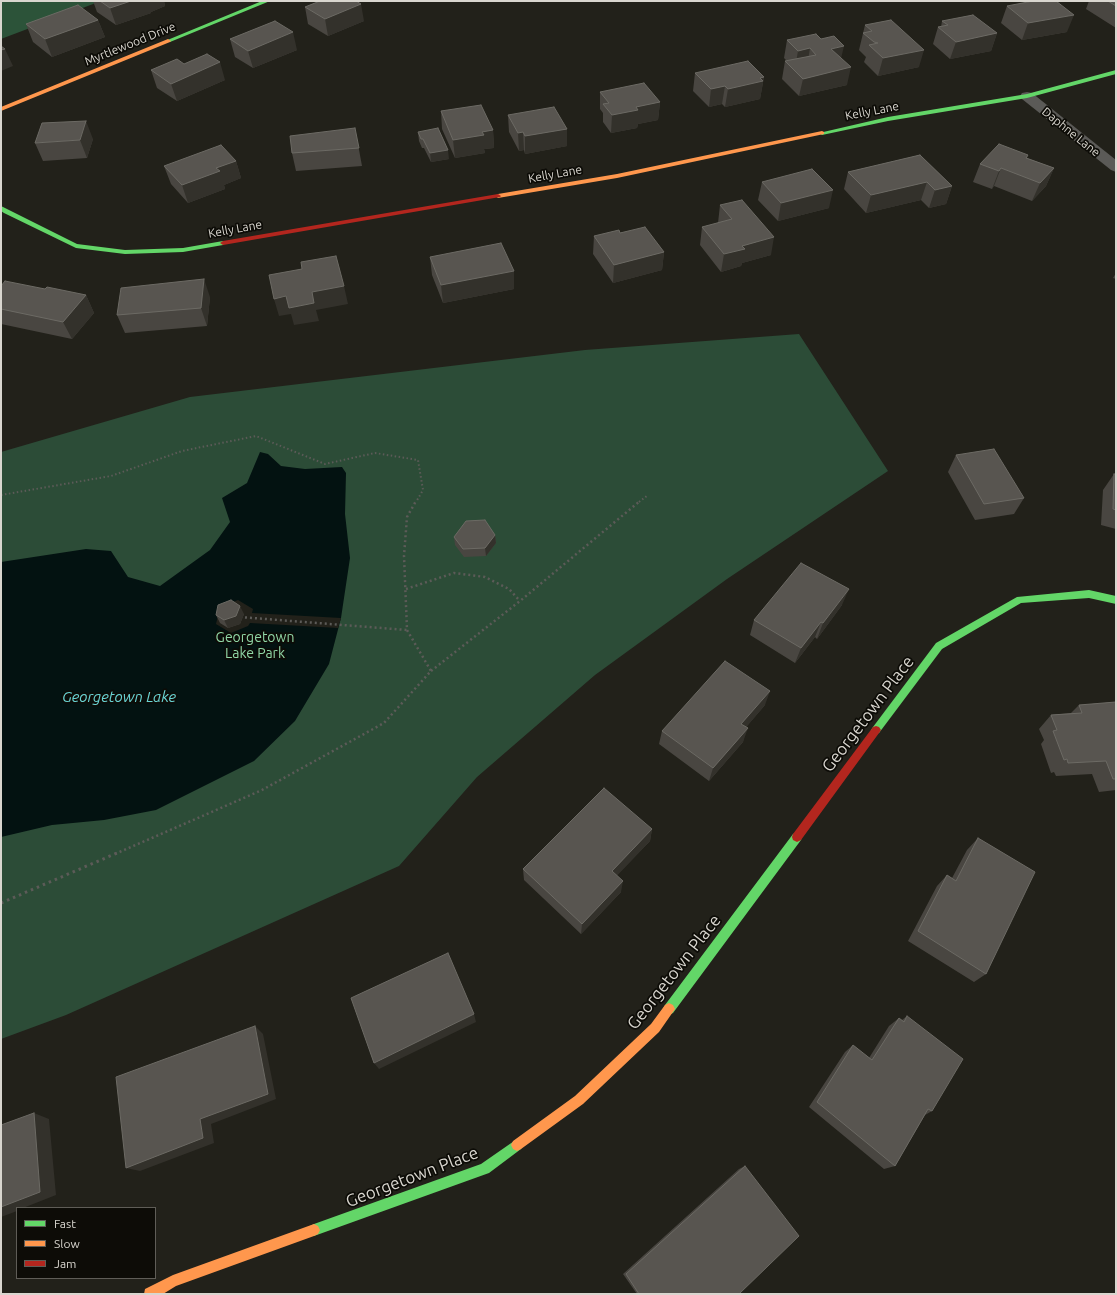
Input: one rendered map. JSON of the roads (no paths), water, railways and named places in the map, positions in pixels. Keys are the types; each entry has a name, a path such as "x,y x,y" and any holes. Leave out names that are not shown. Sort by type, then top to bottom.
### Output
{"street":[{"name":"Myrtlewood Drive","path":"1,109 267,1"},
{"name":"Kelly Lane","path":"1,208 6,212 76,246 125,252 183,250 617,176 888,119 1027,96 1116,72"},
{"name":"Daphne Lane","path":"1027,96 1116,167"},
{"name":"Georgetown Place","path":"165,1290 485,1169 578,1100 655,1028 939,646 1020,600 1090,594 1116,600"}],"water":[{"name":"Georgetown Lake","path":"260,452 268,454 281,466 305,469 342,467 346,473 345,514 350,558 341,618 329,664 295,721 254,761 156,810 104,820 52,825 1,837 1,562 86,549 111,551 128,577 160,586 210,550 230,522 222,498 247,483"}],"park label":[{"name":"Georgetown Lake Park","path":"255,646"}]}
